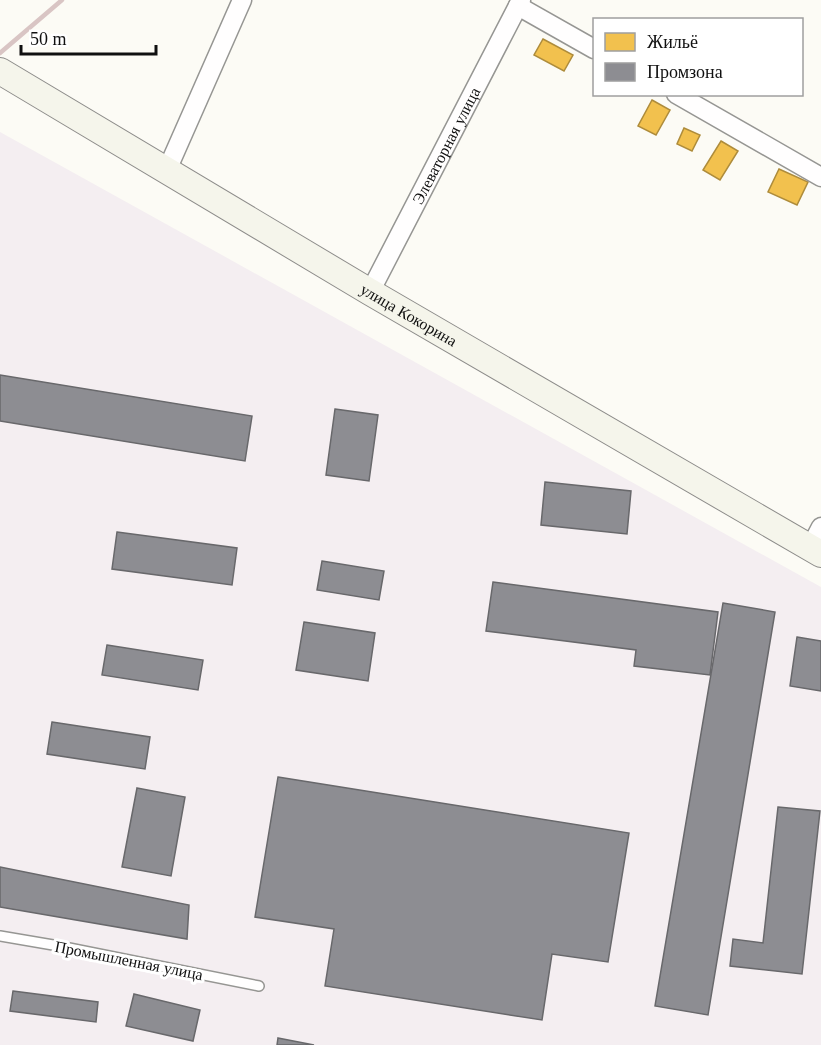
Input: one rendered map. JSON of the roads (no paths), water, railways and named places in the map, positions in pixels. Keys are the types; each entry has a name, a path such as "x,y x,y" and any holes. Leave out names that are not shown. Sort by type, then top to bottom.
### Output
{"main road":[{"name":"улица Кокорина","path":"0,71 370,292 817,543"}],"street":[{"path":"167,170 242,0"},
{"path":"519,3 593,48"},
{"name":"Элеваторная улица","path":"370,292 519,3"},
{"path":"679,96 821,177"}],"lane":[{"name":"Промышленная улица","path":"0,936 259,986"}],"railway":[{"path":"0,53 62,0"}]}
